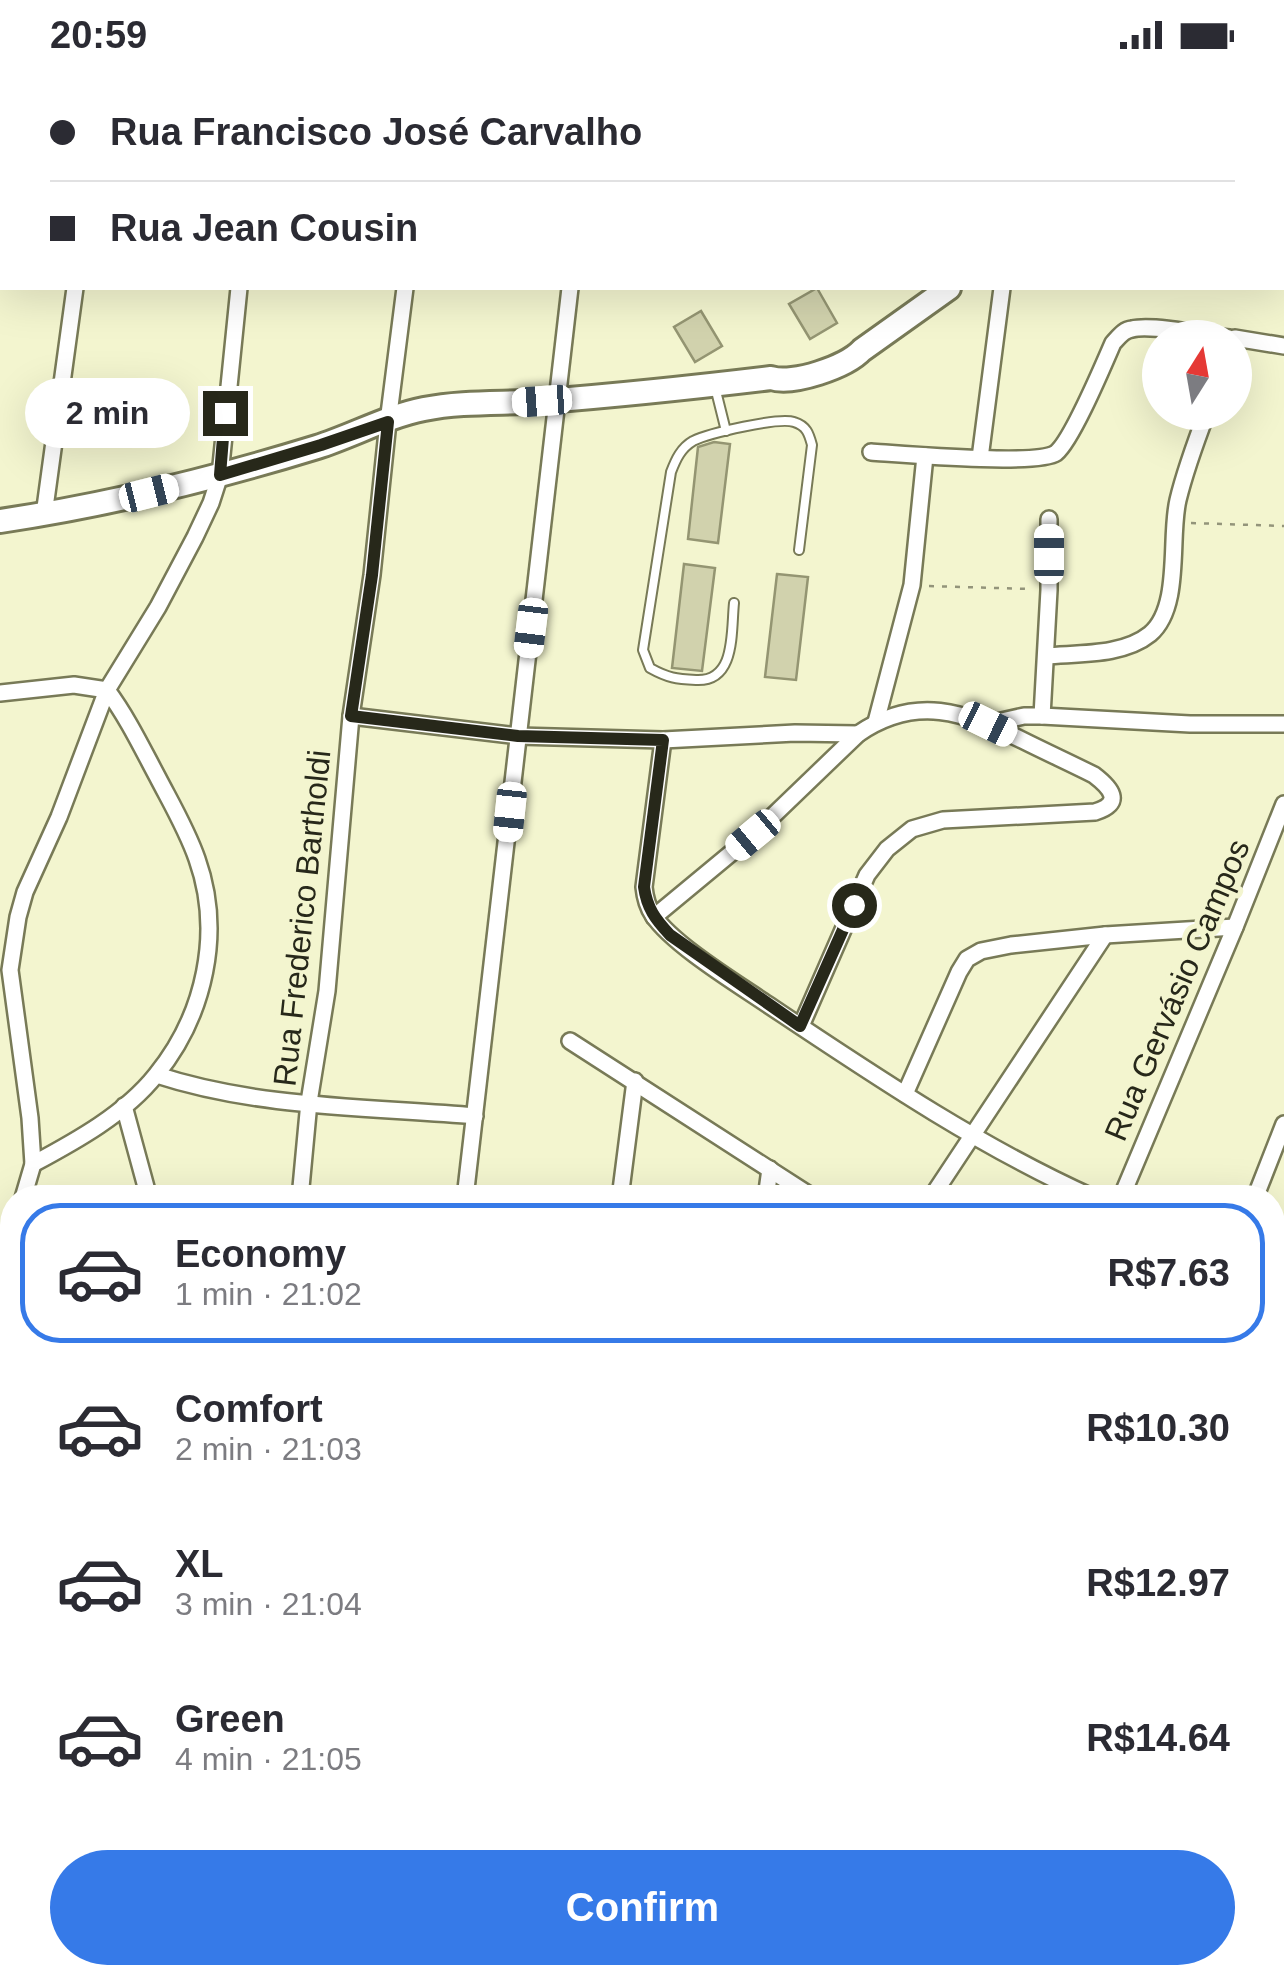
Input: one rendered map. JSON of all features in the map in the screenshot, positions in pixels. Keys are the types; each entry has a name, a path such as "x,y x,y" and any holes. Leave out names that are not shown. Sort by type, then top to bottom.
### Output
{"main road":[{"path":"0,522 220,475 419,410 771,378 781,371 847,350 862,350 946,290"}],"street":[{"path":"44,515 75,290"},
{"path":"26,1185 32,1164 30,1118 5,970 25,892 59,818 107,690 150,621 211,503 220,475 239,290"},
{"name":"Rua Frederico Bartholdi","path":"301,1185 327,991 351,716 406,290"},
{"path":"466,1185 570,290"},
{"path":"980,458 1002,290"},
{"path":"871,452 1045,458 1058,452 1069,436 1113,343 1130,328 1142,328"},
{"path":"1252,341 1284,346"},
{"path":"1046,656 1116,649 1138,642 1158,625 1172,572 1174,522 1183,480 1201,430"},
{"path":"876,722 912,585 924,456"},
{"path":"1042,716 1049,519"},
{"path":"0,693 74,685 107,690 126,715 175,810 197,859 208,901 209,949 201,994 186,1030 157,1075 124,1106 72,1143 32,1164"},
{"path":"654,917 753,835 858,734 901,712 944,711 988,724 1094,774 1105,784 1112,798 1106,808 1094,812 943,820 912,829 886,849 867,875 800,1026"},
{"path":"351,716 518,736 663,740 858,734"},
{"path":"988,724 1024,716 1284,724"},
{"path":"663,740 644,887 646,904 654,917 684,946 904,1094 1065,1185"},
{"name":"Rua Gervásio Campos","path":"1126,1185 1284,804"},
{"path":"904,1094 959,972 967,959 982,950 1104,935 1235,927"},
{"path":"939,1185 1104,935"},
{"path":"570,1041 795,1185"},
{"path":"157,1075 244,1097 474,1116"},
{"path":"622,1185 635,1081"},
{"path":"124,1106 145,1185"},
{"path":"1260,1185 1284,1124"},
{"path":"768,1185 770,1168"}],"lane":[{"path":"714,385 726,431"},
{"path":"734,604 729,654 722,672 709,681 670,679 650,668 643,650 670,472 677,456 691,442 781,420 798,422 808,431 812,446 799,550"}],"path":[{"path":"1174,522 1284,526"},
{"path":"912,585 1049,590"}],"building":[{"path":"818,290 837,323 810,339 789,304"},
{"path":"701,311 722,346 695,362 674,327"},
{"path":"714,442 730,444 718,543 688,539 698,447"},
{"path":"684,564 715,568 702,671 672,668"},
{"path":"777,574 808,577 796,680 765,677"}],"route":[{"path":"225,413 220,475 388,422 372,575 351,716 518,736 663,740 644,887 646,904 670,935 800,1026 854,905"}]}
